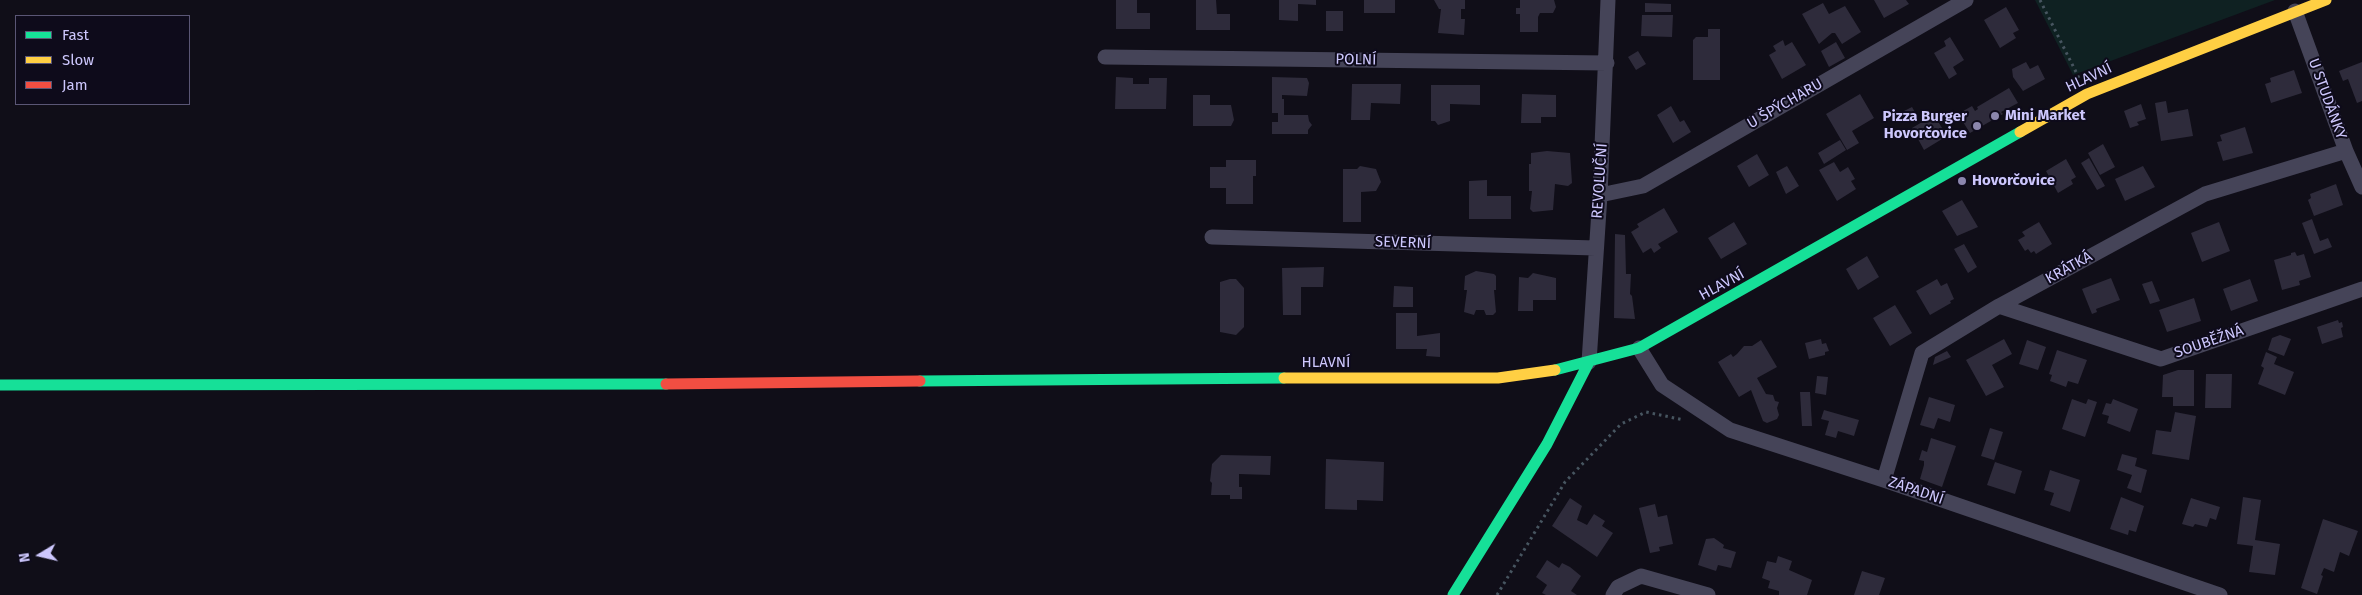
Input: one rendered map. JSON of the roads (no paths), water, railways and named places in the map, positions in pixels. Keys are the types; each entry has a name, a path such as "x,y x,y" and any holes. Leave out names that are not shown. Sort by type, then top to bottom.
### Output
{"street":[{"name":"REVOLUČNÍ","path":"1589,362 1607,63 1608,0"},
{"name":"U ŠPÝCHARU","path":"1600,195 1643,186 1966,0"},
{"name":"HLAVNÍ","path":"0,385 564,385 1498,378 1542,373 1639,348 1736,295 2087,94 2326,0"},
{"name":"U STUDÁNKY","path":"2295,11 2346,151 2362,187"},
{"name":"POLNÍ","path":"1105,57 1607,63"},
{"name":"KRÁTKÁ","path":"1884,480 1922,353 1999,306 2205,194 2346,151"},
{"name":"SEVERNÍ","path":"1212,237 1595,248"},
{"name":"SOUBĚŽNÁ","path":"1999,306 2161,359 2362,289"},
{"name":"ZÁPADNÍ","path":"1639,348 1662,385 1730,430 1884,480 2220,595"},
{"path":"1453,595 1547,444 1589,362"},
{"path":"1613,595 1618,587 1640,576 1708,595"}],"place":[{"name":"Mini Market","path":"1995,116"},
{"name":"Pizza Burger Hovorčovice","path":"1977,126"},
{"name":"Hovorčovice","path":"1962,181"}]}
